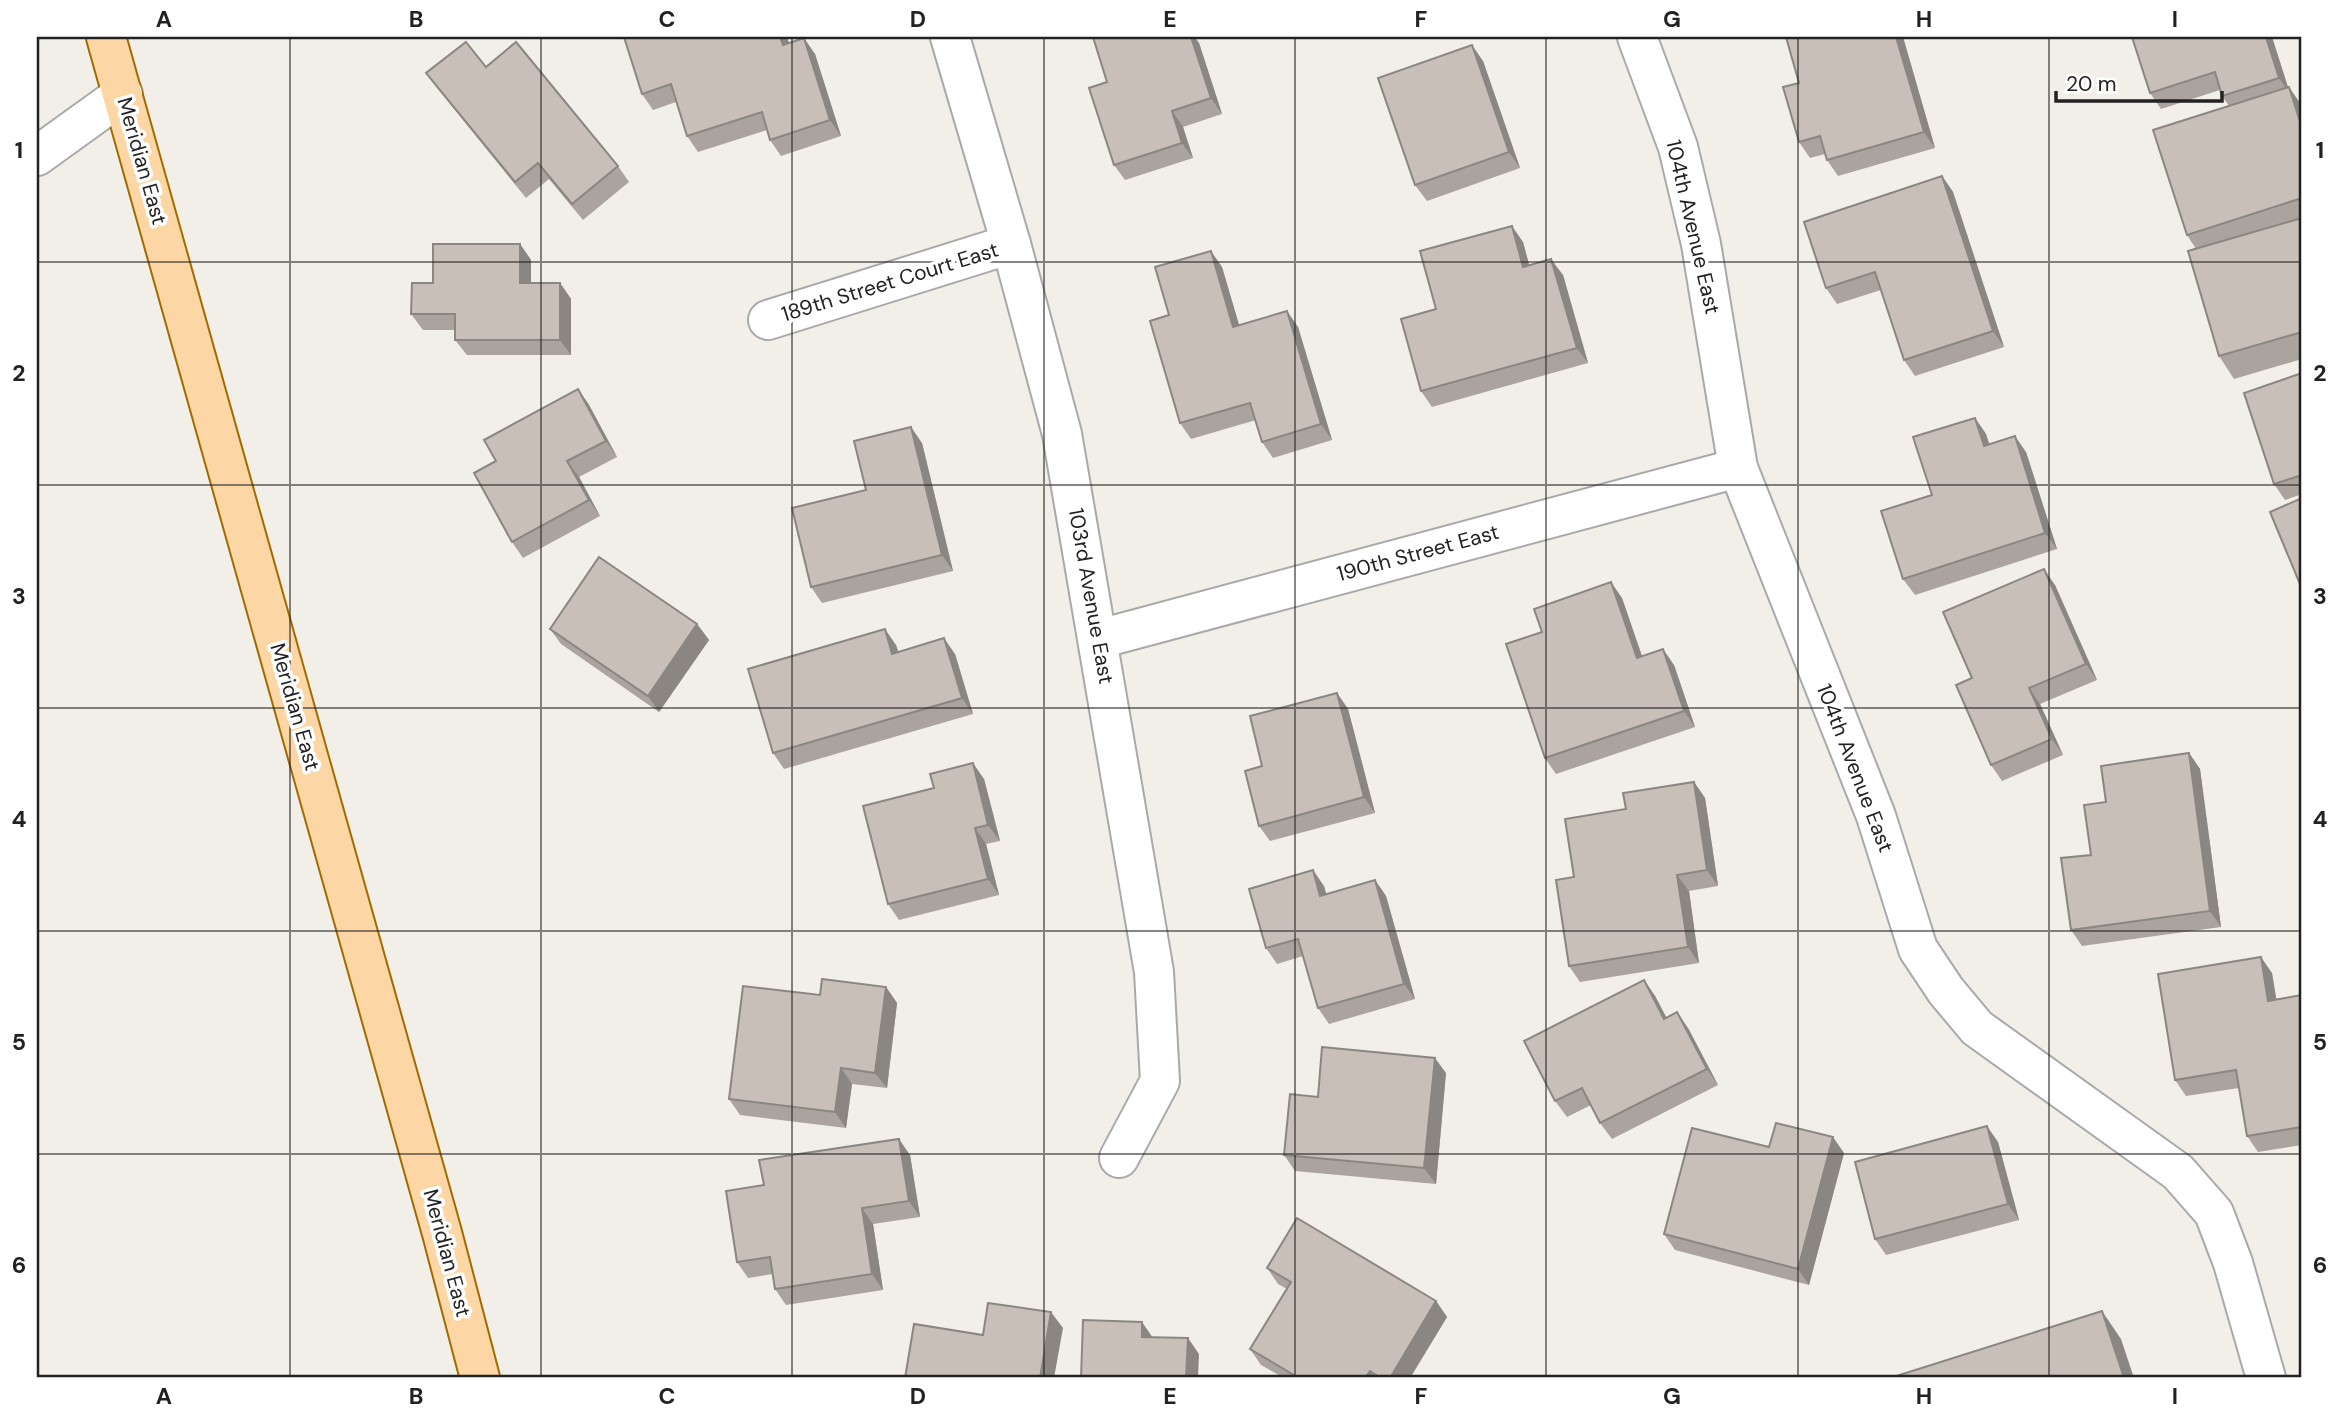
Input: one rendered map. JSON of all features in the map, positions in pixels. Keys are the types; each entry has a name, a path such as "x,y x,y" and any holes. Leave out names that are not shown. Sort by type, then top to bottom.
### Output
{"main road":[{"name":"Meridian East","path":"106,37 480,1378"}],"street":[{"name":"103rd Avenue East","path":"950,37 1011,244 1062,434 1154,972 1160,1081 1119,1158"},
{"name":"104th Avenue East","path":"1637,37 1678,147 1702,244 1738,468 1876,816 1918,948 1946,991 1977,1027 2178,1172 2214,1213 2233,1263 2266,1378"},
{"path":"37,156 123,94"},
{"name":"189th Street Court East","path":"768,320 1011,244"},
{"name":"190th Street East","path":"1099,639 1738,468"}],"building":[{"path":"624,37 780,37 783,45 804,38 830,120 770,140 762,112 687,136 671,84 642,94"},
{"path":"1093,37 1191,37 1211,98 1172,111 1182,143 1114,165 1089,88 1107,82"},
{"path":"1786,37 1896,37 1924,132 1827,160 1820,136 1799,142 1783,87 1799,83"},
{"path":"2132,37 2266,37 2279,78 2222,96 2215,72 2150,93"},
{"path":"466,42 486,67 516,42 618,166 572,204 538,163 515,182 426,73"},
{"path":"1472,45 1509,152 1415,185 1378,78"},
{"path":"2289,87 2302,128 2302,198 2187,235 2153,130"},
{"path":"1942,176 1993,331 1904,360 1875,272 1826,288 1804,222"},
{"path":"2302,218 2302,332 2219,356 2188,251"},
{"path":"1512,226 1523,267 1551,259 1577,348 1421,391 1401,319 1436,309 1420,251"},
{"path":"433,244 520,244 520,283 560,283 560,340 455,340 455,314 411,314 412,283 433,283"},
{"path":"1211,251 1233,327 1287,311 1321,424 1262,442 1250,403 1180,423 1150,321 1169,315 1155,267"},
{"path":"2302,373 2302,475 2274,484 2244,393"},
{"path":"578,389 606,441 567,461 589,500 512,542 474,473 496,461 484,440"},
{"path":"1975,418 1984,446 2015,436 2045,533 1903,579 1881,511 1932,495 1913,437"},
{"path":"911,427 942,555 811,587 792,508 866,490 854,441"},
{"path":"2302,498 2302,589 2270,512"},
{"path":"599,557 697,624 648,696 550,629"},
{"path":"2044,569 2086,664 2029,688 2052,739 1991,765 1956,685 1972,678 1943,612"},
{"path":"1611,582 1637,658 1663,649 1684,711 1545,758 1506,644 1542,632 1534,609"},
{"path":"885,629 892,654 944,638 962,698 773,753 748,669"},
{"path":"1337,693 1364,797 1259,826 1245,771 1262,766 1250,716"},
{"path":"2189,753 2210,911 2071,930 2061,858 2091,855 2084,805 2106,802 2101,766"},
{"path":"973,763 988,825 975,828 988,879 888,904 863,806 934,788 930,774"},
{"path":"1694,782 1707,870 1677,875 1688,947 1569,966 1556,880 1574,877 1565,819 1626,809 1623,793"},
{"path":"1313,870 1320,896 1375,880 1404,984 1318,1008 1298,939 1266,948 1249,889"},
{"path":"2261,957 2268,1001 2302,995 2302,1127 2247,1136 2236,1070 2175,1080 2158,974"},
{"path":"822,979 886,987 875,1073 841,1068 835,1112 729,1099 743,986 820,995"},
{"path":"1644,980 1664,1019 1677,1012 1707,1069 1600,1123 1582,1088 1555,1101 1524,1041"},
{"path":"1322,1047 1435,1058 1424,1168 1284,1155 1290,1094 1318,1097"},
{"path":"1776,1123 1833,1137 1798,1269 1664,1234 1692,1128 1769,1147"},
{"path":"1987,1126 2008,1204 1875,1239 1855,1162"},
{"path":"899,1139 909,1201 862,1208 872,1274 775,1289 770,1257 737,1262 726,1191 764,1185 759,1160"},
{"path":"1297,1218 1436,1301 1390,1378 1381,1378 1370,1371 1365,1378 1299,1378 1250,1349 1291,1282 1267,1268"},
{"path":"988,1303 1051,1312 1040,1378 905,1378 914,1324 983,1335"},
{"path":"2102,1311 2124,1378 1890,1378"},
{"path":"1083,1320 1142,1322 1142,1337 1188,1338 1186,1378 1081,1378"}]}
